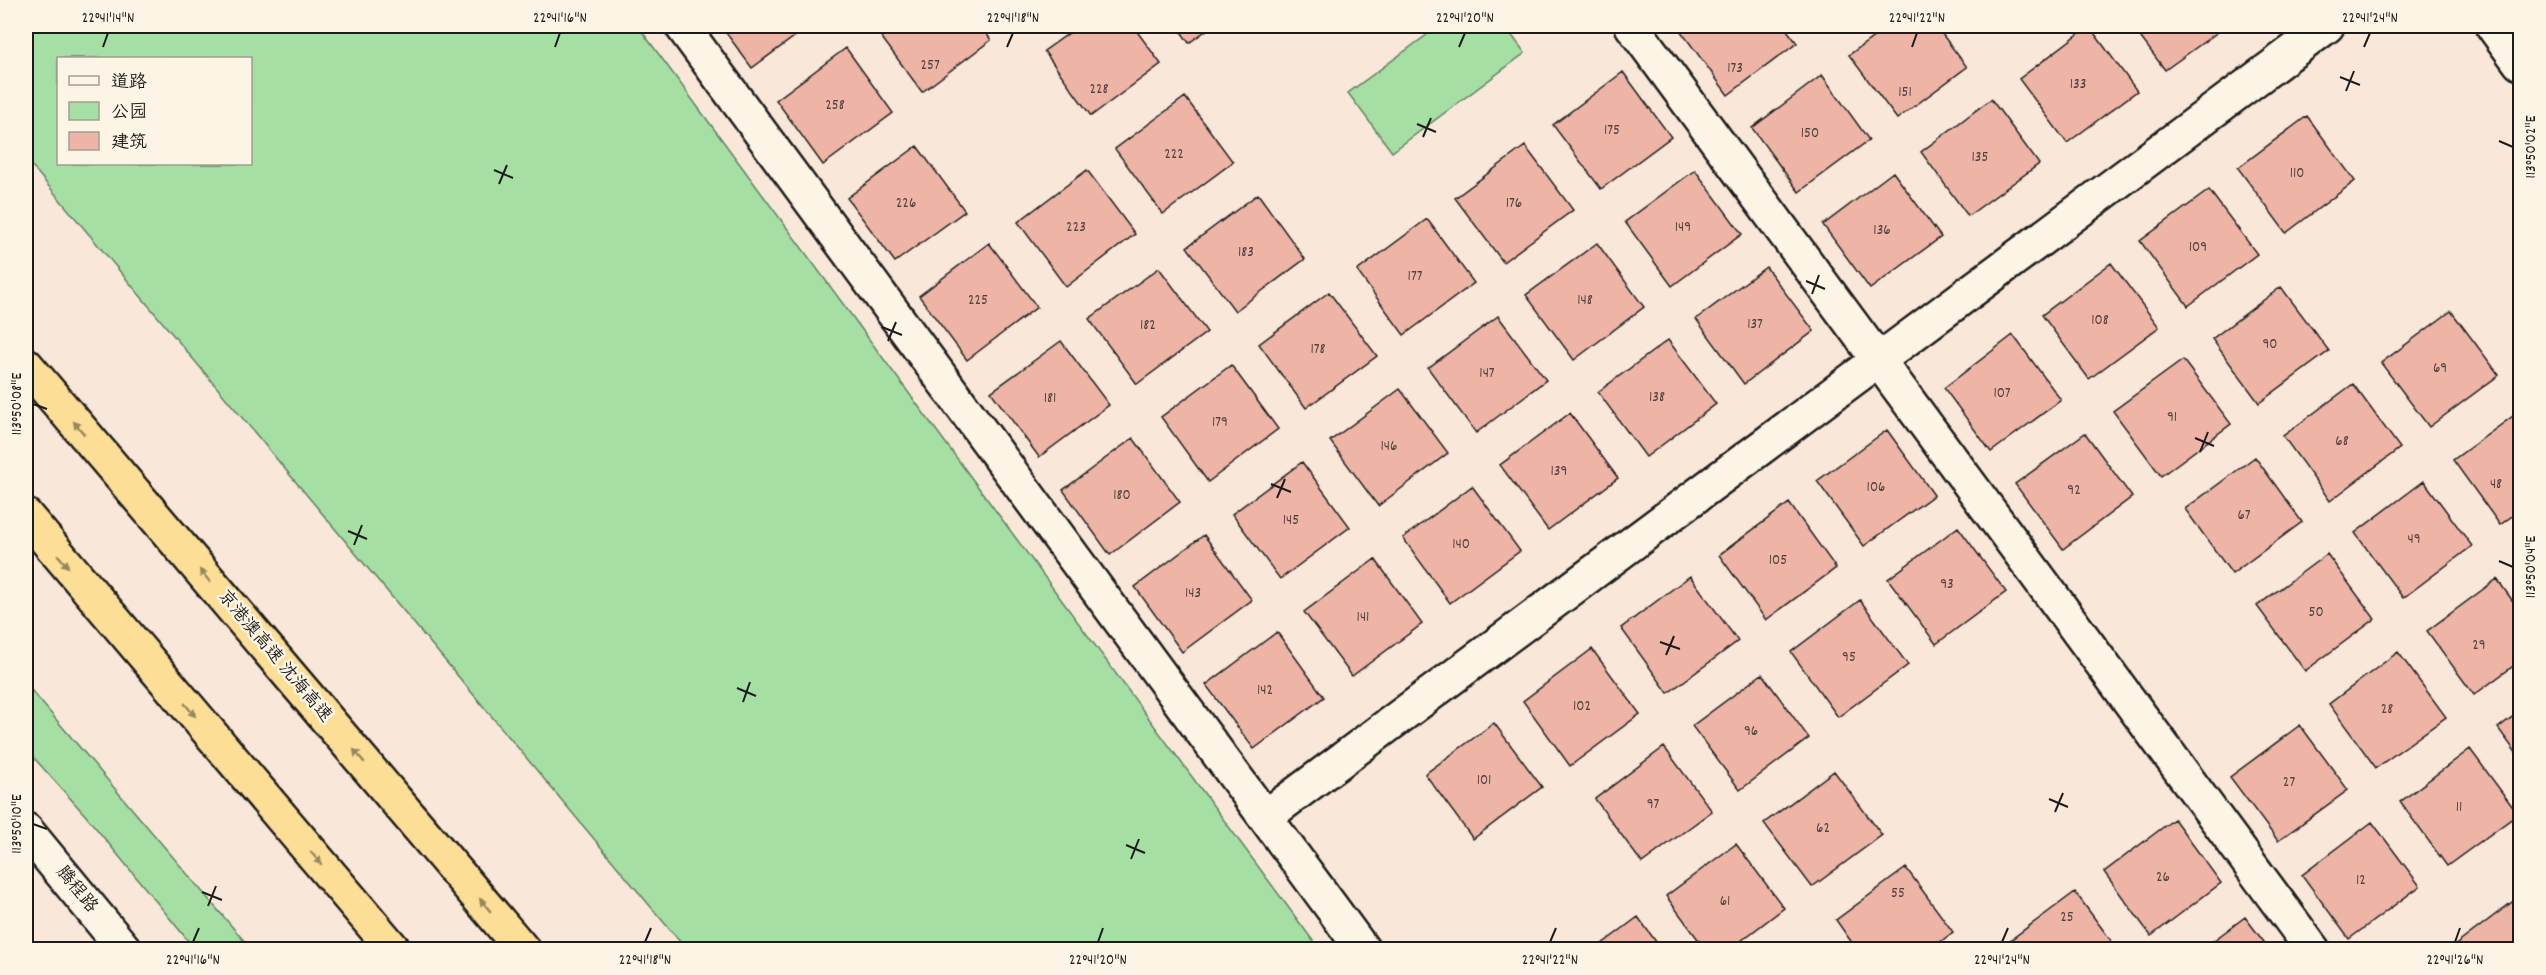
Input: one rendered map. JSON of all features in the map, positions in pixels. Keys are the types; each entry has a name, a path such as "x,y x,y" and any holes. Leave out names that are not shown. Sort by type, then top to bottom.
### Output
{"highway":[{"name":"京港澳高速 沈海高速","path":"26,365 523,950"},
{"path":"26,516 394,950"}],"street":[{"path":"682,26 1363,950"},
{"path":"1632,26 2313,950"},
{"path":"1265,817 2327,26"},
{"path":"2493,26 2520,63"},
{"name":"腾程路","path":"32,848 125,950"}],"green space":[{"path":"26,26 638,26 1319,949 686,949 26,159"},
{"path":"1439,26 1505,26 1525,53 1392,152 1348,93"},
{"path":"26,684 251,949 195,949 86,816 26,749"}],"building":[{"path":"721,26 809,26 752,68"},
{"path":"981,26 991,40 922,92 874,27"},
{"path":"1079,26 1133,26 1161,64 1091,116 1044,51"},
{"path":"1177,26 1212,26 1189,43"},
{"path":"1686,26 1784,26 1797,43 1728,95 1680,30"},
{"path":"1889,26 1936,26 1967,67 1897,119 1849,55"},
{"path":"2089,26 2137,91 2067,143 2019,79"},
{"path":"2132,26 2226,26 2165,70"},
{"path":"846,48 893,113 823,165 776,100"},
{"path":"1623,72 1671,137 1601,189 1553,125"},
{"path":"1822,75 1869,140 1799,192 1752,128"},
{"path":"1185,97 1233,162 1163,214 1115,149"},
{"path":"1991,99 2039,164 1968,216 1921,152"},
{"path":"2307,116 2355,181 2286,233 2238,168"},
{"path":"917,146 965,211 895,262 847,198"},
{"path":"1525,146 1573,210 1503,262 1455,198"},
{"path":"1087,170 1135,234 1066,287 1018,222"},
{"path":"1695,170 1742,234 1672,286 1625,222"},
{"path":"1893,172 1941,237 1870,289 1823,225"},
{"path":"2209,190 2257,254 2188,306 2140,241"},
{"path":"1258,194 1305,259 1235,311 1187,247"},
{"path":"1427,219 1474,283 1404,335 1357,271"},
{"path":"989,243 1037,307 967,360 919,296"},
{"path":"1597,243 1644,307 1574,360 1526,295"},
{"path":"2111,263 2159,327 2089,379 2042,315"},
{"path":"1766,267 1814,331 1744,384 1696,319"},
{"path":"1159,268 1207,332 1137,384 1089,319"},
{"path":"2281,287 2329,351 2259,403 2212,339"},
{"path":"1329,292 1377,356 1306,408 1259,344"},
{"path":"2451,311 2499,375 2429,427 2381,363"},
{"path":"1498,316 1546,380 1476,433 1428,368"},
{"path":"2013,335 2061,400 1991,452 1944,388"},
{"path":"1668,340 1716,404 1646,457 1598,392"},
{"path":"1061,341 1109,405 1039,457 991,392"},
{"path":"2183,360 2231,424 2161,476 2113,411"},
{"path":"1231,365 1278,429 1208,482 1161,417"},
{"path":"2353,384 2400,448 2330,501 2283,436"},
{"path":"1400,389 1448,453 1378,506 1330,441"},
{"path":"2520,411 2520,510 2500,525 2453,460"},
{"path":"1570,413 1618,478 1548,530 1500,465"},
{"path":"1887,430 1934,495 1864,546 1817,481"},
{"path":"2085,433 2132,497 2063,549 2015,484"},
{"path":"1133,438 1180,502 1110,555 1063,490"},
{"path":"2255,457 2302,522 2232,574 2185,509"},
{"path":"1302,462 1350,527 1280,579 1232,514"},
{"path":"2424,481 2472,546 2403,598 2355,533"},
{"path":"1472,486 1520,551 1450,603 1403,538"},
{"path":"1789,503 1836,568 1766,620 1719,555"},
{"path":"1958,527 2006,592 1936,644 1888,579"},
{"path":"1204,535 1252,600 1182,652 1135,587"},
{"path":"2327,554 2375,619 2305,671 2257,606"},
{"path":"1375,559 1422,624 1352,676 1304,612"},
{"path":"1690,576 1738,641 1668,693 1621,628"},
{"path":"2497,579 2520,611 2520,661 2474,695 2427,631"},
{"path":"1860,600 1908,665 1838,717 1791,652"},
{"path":"1277,632 1324,697 1254,749 1206,685"},
{"path":"1592,649 1640,714 1570,766 1523,701"},
{"path":"2398,652 2446,717 2376,768 2329,704"},
{"path":"1762,674 1809,738 1740,790 1692,726"},
{"path":"2520,711 2520,758 2498,728"},
{"path":"1494,723 1542,787 1473,839 1425,774"},
{"path":"2300,725 2348,790 2278,841 2230,777"},
{"path":"1664,747 1712,811 1642,863 1595,799"},
{"path":"2470,749 2518,814 2447,866 2400,802"},
{"path":"1834,771 1882,835 1812,887 1764,823"},
{"path":"2174,819 2221,883 2151,936 2104,872"},
{"path":"2372,822 2420,886 2349,939 2302,875"},
{"path":"1736,844 1784,908 1729,950 1706,950 1666,896"},
{"path":"1906,868 1953,932 1930,950 1857,950 1836,920"},
{"path":"2075,892 2118,950 2009,950 2005,944"},
{"path":"2520,896 2520,950 2449,950"},
{"path":"1638,917 1662,950 1594,950"},
{"path":"2245,917 2270,950 2201,950"}]}
